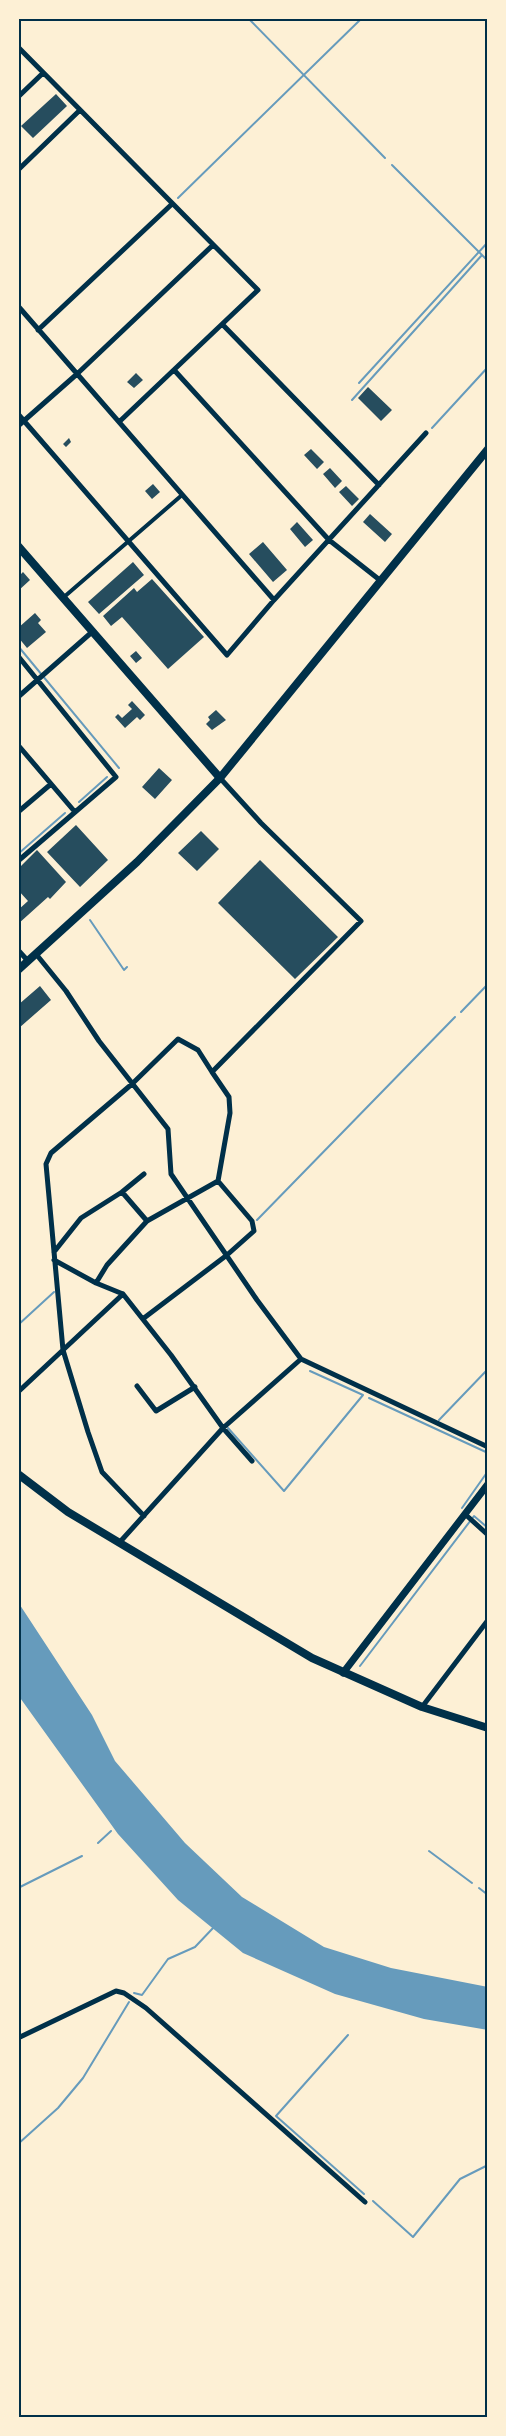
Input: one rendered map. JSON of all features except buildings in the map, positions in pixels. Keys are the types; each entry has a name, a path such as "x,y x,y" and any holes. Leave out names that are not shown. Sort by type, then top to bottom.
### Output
{"main road":[{"path":"18,970 137,862 220,778 488,449"},
{"path":"18,546 220,778"},
{"path":"18,1474 68,1512 280,1640 344,1673 422,1707 488,1728"}],"street":[{"path":"18,47 258,291 120,422"},
{"path":"18,97 43,73"},
{"path":"18,170 80,110"},
{"path":"38,330 172,204"},
{"path":"18,426 77,374 213,245"},
{"path":"18,306 274,600"},
{"path":"223,325 379,485"},
{"path":"175,371 329,540 381,581"},
{"path":"18,414 227,656 274,600 426,433"},
{"path":"63,598 182,495"},
{"path":"18,697 92,632"},
{"path":"18,656 116,777 18,861"},
{"path":"18,745 75,812"},
{"path":"213,1072 361,921 265,827 220,778"},
{"path":"18,812 51,784"},
{"path":"18,950 28,961"},
{"path":"36,954 66,991 99,1041 168,1129 171,1174 301,1359 488,1447"},
{"path":"144,1516 102,1472 63,1350 46,1164 51,1153 132,1084 178,1039 198,1050 229,1097 230,1113 218,1181"},
{"path":"54,1256 81,1218 122,1192 144,1174"},
{"path":"96,1283 107,1265 147,1221 218,1181"},
{"path":"144,1318 227,1255 254,1231 252,1221 218,1181"},
{"path":"122,1192 147,1221"},
{"path":"54,1256 96,1283 123,1294 144,1318 223,1428 252,1461"},
{"path":"18,1392 123,1294"},
{"path":"119,1543 223,1428 301,1359"},
{"path":"137,1386 156,1411 195,1388"},
{"path":"344,1673 488,1484"},
{"path":"466,1515 488,1535"},
{"path":"422,1707 488,1620"},
{"path":"18,2038 116,1991 124,1993 146,2008 364,2202"}],"water":[{"path":"18,1602 92,1715 115,1761 185,1843 242,1897 324,1947 391,1968 488,1987 488,2030 424,2019 335,1994 243,1953 178,1900 118,1834 18,1695"}],"waterway":[{"path":"248,18 385,158"},
{"path":"178,198 362,18"},
{"path":"392,165 488,261"},
{"path":"359,383 488,242"},
{"path":"352,400 482,255"},
{"path":"432,428 488,367"},
{"path":"18,646 119,768"},
{"path":"79,802 107,777"},
{"path":"18,854 65,813"},
{"path":"90,920 124,970 127,967"},
{"path":"461,1012 488,984"},
{"path":"257,1220 455,1017"},
{"path":"18,1325 54,1292"},
{"path":"439,1420 488,1369"},
{"path":"228,1428 284,1491 363,1395 310,1371"},
{"path":"369,1398 488,1453"},
{"path":"462,1508 488,1471"},
{"path":"360,1666 474,1516 488,1528"},
{"path":"98,1843 111,1831"},
{"path":"429,1851 472,1883"},
{"path":"18,1888 82,1856"},
{"path":"479,1888 488,1895"},
{"path":"134,1993 142,1995 168,1959 195,1947 214,1927"},
{"path":"18,2144 58,2108 83,2078 129,2002"},
{"path":"348,2035 276,2116 364,2194"},
{"path":"373,2201 413,2237 460,2179 488,2165"}]}
